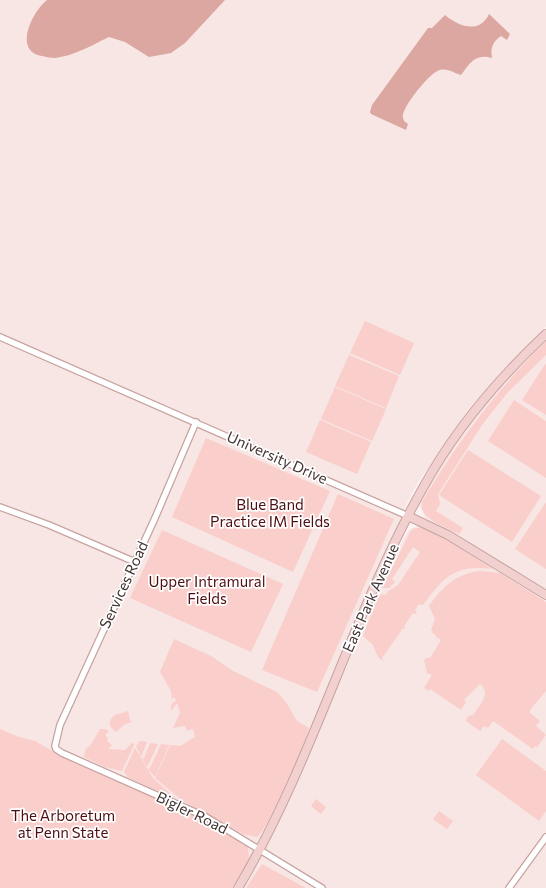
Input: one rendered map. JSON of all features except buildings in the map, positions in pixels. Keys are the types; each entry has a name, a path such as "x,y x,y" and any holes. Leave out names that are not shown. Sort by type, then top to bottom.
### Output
{"main road":[{"name":"East Park Avenue","path":"238,888 284,802 375,586 408,516 431,473 465,425 510,370 546,334"},
{"name":"University Drive","path":"408,516 454,538 546,595"}],"street":[{"name":"University Drive","path":"0,337 408,516"},
{"name":"Services Road","path":"56,749 56,740 60,725 135,562 196,422"},
{"path":"0,507 49,525 135,562"},
{"name":"Bigler Road","path":"56,749 206,817 322,888"},
{"path":"509,888 546,837"}],"shaded area":[{"path":"0,0 546,0 546,327 489,387 418,482 408,501 280,801 262,838 234,888 0,888"},
{"path":"47,0 225,0 185,43 171,53 149,57 125,42 109,37 76,53 55,58 33,53 28,47 27,39 31,22 41,6"},
{"path":"489,14 510,34 507,40 501,36 496,40 491,51 492,58 477,58 470,63 461,75 448,70 440,70 430,76 404,110 404,121 408,124 406,130 371,114 370,112 372,105 428,28 432,28 445,15 457,23 475,26 485,20"},
{"path":"546,338 546,591 460,537 425,518 419,505 420,499 441,465 479,411 495,391"},
{"path":"417,526 422,526 450,540 546,599 546,888 243,888 269,842 290,797 381,581 406,534 410,529"}],"green space":[{"path":"365,321 414,343 400,375 350,353"},
{"path":"546,341 546,355 508,392 482,425 438,494 440,504 436,511 463,528 459,534 434,522 424,513 422,502 435,480 449,458 494,398"},
{"path":"349,355 399,376 386,408 335,386"},
{"path":"546,363 546,415 522,400"},
{"path":"335,387 386,409 372,441 321,419"},
{"path":"514,400 546,421 546,478 488,441"},
{"path":"320,420 371,442 357,474 306,452"},
{"name":"Blue Band Practice IM Fields","path":"206,438 330,491 293,572 172,517"},
{"path":"468,450 541,496 512,542 439,495"},
{"path":"338,494 394,519 317,692 262,670"},
{"path":"546,502 546,569 515,549"},
{"path":"421,527 447,539 493,569 480,568 459,571 444,580 423,605 419,604 415,610 417,613 413,613 404,626 406,629 403,628 382,658 384,662 378,657 373,645 363,636 379,595 388,594 387,592 398,585 420,552 413,547 392,579 395,582 389,588 382,588 410,532 413,529"},
{"name":"Upper Intramural Fields","path":"162,530 283,584 251,652 130,598"},
{"path":"481,571 500,573 546,602 546,691 530,710 530,713 540,721 536,726 546,735 537,747 535,746 533,749 493,721 488,728 484,726 480,731 466,721 468,716 473,715 485,696 485,692 480,684 464,700 466,702 461,710 430,689 429,691 424,688 432,675 427,673 424,660 426,658 430,658 441,640 435,636 435,634 431,633 433,632 431,630 435,619 429,606 439,593 451,582 472,572"},
{"path":"174,639 211,656 233,671 277,692 286,702 297,721 309,728 294,768 278,803 263,830 257,837 243,834 183,801 155,778 170,745 180,746 195,737 193,729 187,731 185,726 173,728 180,713 177,703 171,711 171,705 176,700 174,697 172,700 171,691 160,672"},
{"path":"128,711 132,722 125,724 116,732 110,726 110,720 115,715"},
{"name":"The Arboretum at Penn State","path":"0,729 19,737 35,741 56,753 195,815 248,847 249,860 232,888 0,888"},
{"path":"100,729 109,731 105,735 108,738 107,741 112,745 108,749 125,750 133,742 134,745 122,771 105,767 84,757 86,748 90,746"},
{"path":"502,739 546,771 546,811 539,821 476,775"},
{"path":"140,741 147,742 141,757 136,746"},
{"path":"150,743 158,744 147,767 142,758 144,758"},
{"path":"161,744 169,745 155,777 148,769 150,768"},
{"path":"135,748 153,778 176,799 127,777 124,772"},
{"path":"316,799 326,807 321,814 311,806"},
{"path":"439,811 453,821 447,829 433,819"},
{"path":"262,864 306,888 246,888"}]}
